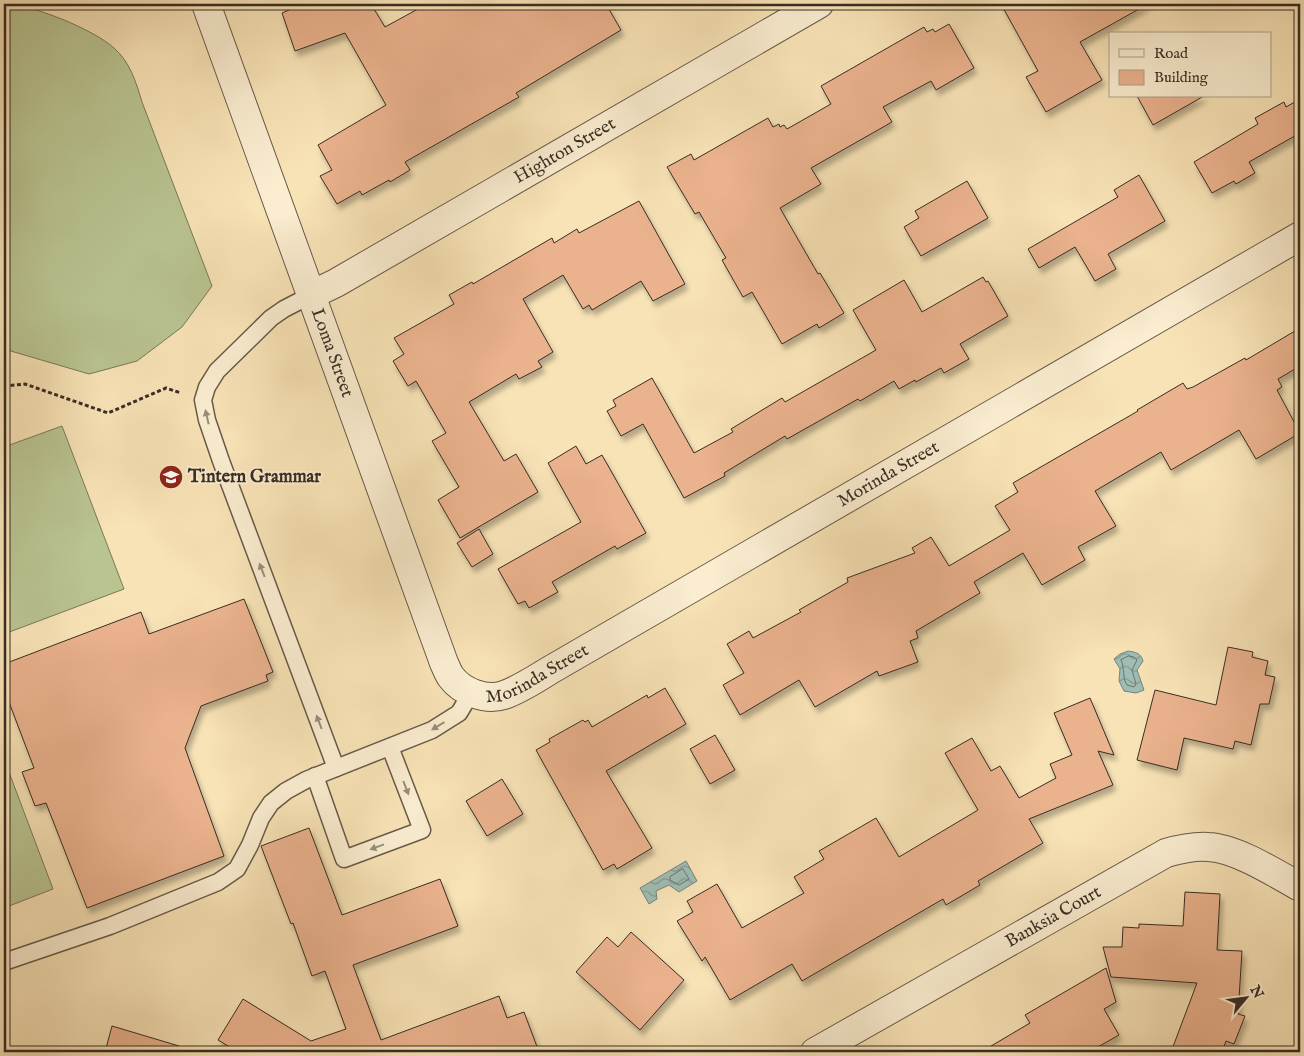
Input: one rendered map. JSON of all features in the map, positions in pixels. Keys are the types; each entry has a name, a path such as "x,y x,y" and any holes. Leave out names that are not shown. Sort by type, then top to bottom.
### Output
{"street":[{"name":"Loma Street","path":"206,4 444,663 451,677 471,693"},
{"name":"Highton Street","path":"311,295 353,274 819,4"},
{"name":"Morinda Street","path":"471,693 489,697 502,696 514,691 1300,236"},
{"name":"Banksia Court","path":"815,1052 1166,853 1184,848 1208,847 1230,851 1300,886"}],"lane":[{"path":"311,295 271,318 240,348 217,371 207,387 203,400 207,420 221,461 336,768"},
{"path":"4,962 110,926 218,882 237,869 250,846 261,818 271,803 286,791 315,776 437,728 459,713 471,693"},
{"path":"315,776 344,859 422,830 390,747"}],"path":[{"path":"4,386 25,384 108,413 166,388 203,400"}],"green space":[{"path":"4,4 30,8 61,19 92,33 120,54 135,80 212,286 182,327 137,361 89,374 4,349"},
{"path":"62,426 124,589 4,634 4,447"},
{"path":"4,759 53,889 4,908"}],"water":[{"path":"1128,651 1135,652 1143,661 1137,670 1144,690 1136,693 1124,691 1119,681 1120,669 1114,659"},
{"path":"686,861 697,881 679,892 669,885 656,891 657,899 649,904 640,888"}],"building":[{"path":"287,4 371,4 385,27 427,4 606,4 621,30 516,93 519,97 405,162 410,170 390,182 389,180 362,195 360,191 337,204 320,176 332,170 318,145 386,105 345,33 295,51 282,13 289,10"},
{"path":"1001,4 1148,4 1080,42 1102,80 1046,112 1026,77 1038,71"},
{"path":"949,24 974,68 936,90 931,81 883,107 892,122 811,168 821,184 780,208 818,274 820,273 844,313 819,328 817,324 782,344 752,292 743,297 722,260 726,258 699,212 695,214 667,167 691,154 694,160 768,118 773,127 779,124 780,127 784,125 787,129 831,104 821,86 924,27 927,32 933,29 935,32"},
{"path":"1138,98 1200,98 1153,125"},
{"path":"1300,99 1300,133 1249,162 1255,173 1236,184 1234,181 1212,193 1194,162 1258,124 1255,118 1284,102 1286,107"},
{"path":"1139,175 1165,221 1108,254 1116,269 1095,281 1075,247 1039,268 1028,249 1118,197 1114,190"},
{"path":"967,181 988,218 921,256 904,227 919,218 915,211"},
{"path":"639,201 685,284 653,301 641,281 592,310 589,305 583,309 563,275 523,299 553,352 538,361 542,367 519,379 516,374 469,402 504,461 516,454 538,492 460,538 438,500 459,487 432,441 446,433 416,381 408,386 393,361 404,354 394,338 454,304 449,295 472,282 473,284 552,238 554,243 577,229 579,233"},
{"path":"983,277 986,282 988,281 1008,316 960,344 969,359 944,373 941,368 899,389 894,381 787,439 785,436 724,473 725,476 684,498 643,424 621,436 607,411 616,406 613,400 652,378 694,453 733,432 731,429 782,398 785,402 876,350 853,310 904,280 922,312"},
{"path":"1300,328 1300,366 1278,379 1282,387 1277,390 1300,433 1256,459 1239,430 1171,470 1161,452 1095,491 1116,526 1078,547 1085,560 1042,585 1023,553 974,582 980,593 916,631 918,638 910,641 918,662 879,676 877,671 815,707 799,680 740,715 723,685 744,673 727,644 749,631 753,638 801,612 799,610 848,582 847,578 915,553 912,548 931,537 949,566 1010,530 995,506 1018,492 1013,483 1183,383 1187,389 1193,387 1245,358 1246,360"},
{"path":"576,446 586,464 602,455 646,533 617,549 615,546 552,582 558,592 529,608 525,601 518,604 498,569 581,522 548,463"},
{"path":"479,529 493,554 472,567 457,543"},
{"path":"244,599 273,672 266,675 268,681 201,706 185,748 224,856 87,908 46,803 35,806 22,772 34,768 4,689 4,664 141,612 149,634"},
{"path":"1228,647 1253,652 1252,657 1268,661 1265,675 1275,677 1269,704 1260,704 1251,745 1235,741 1233,749 1184,738 1177,770 1137,760 1155,690 1216,705"},
{"path":"665,688 686,724 606,771 652,848 617,869 614,864 603,870 536,750 550,742 549,739 583,720 585,722 588,720 592,727 647,695 648,698"},
{"path":"1090,698 1114,755 1098,751 1113,785 1029,819 1043,843 978,881 980,885 946,905 943,899 802,981 792,964 730,1000 705,957 702,961 677,921 693,912 687,901 717,884 742,928 804,893 794,877 824,859 819,851 876,818 899,857 978,810 945,753 972,738 991,771 1000,766 1019,798 1056,778 1050,764 1072,755 1054,713"},
{"path":"715,735 735,770 710,784 690,749"},
{"path":"502,779 523,814 487,836 466,801"},
{"path":"309,828 342,915 440,879 458,926 353,965 381,1040 499,996 507,1018 524,1012 539,1052 238,1052 218,1040 243,999 311,1041 346,1029 325,971 312,976 293,923 291,924 261,846"},
{"path":"1185,892 1220,894 1217,950 1242,951 1238,1014 1245,1016 1234,1044 1226,1041 1222,1052 1171,1052 1197,983 1111,977 1103,947 1122,947 1123,927 1139,928 1139,924 1183,926"},
{"path":"631,932 684,980 640,1030 576,972 607,937 618,947"},
{"path":"1106,968 1116,1002 1104,1009 1119,1035 1089,1052 981,1052 1030,1023 1025,1015"},
{"path":"112,1026 179,1046 178,1052 105,1052"}],"place":[{"name":"Tintern Grammar","path":"171,477"}]}
